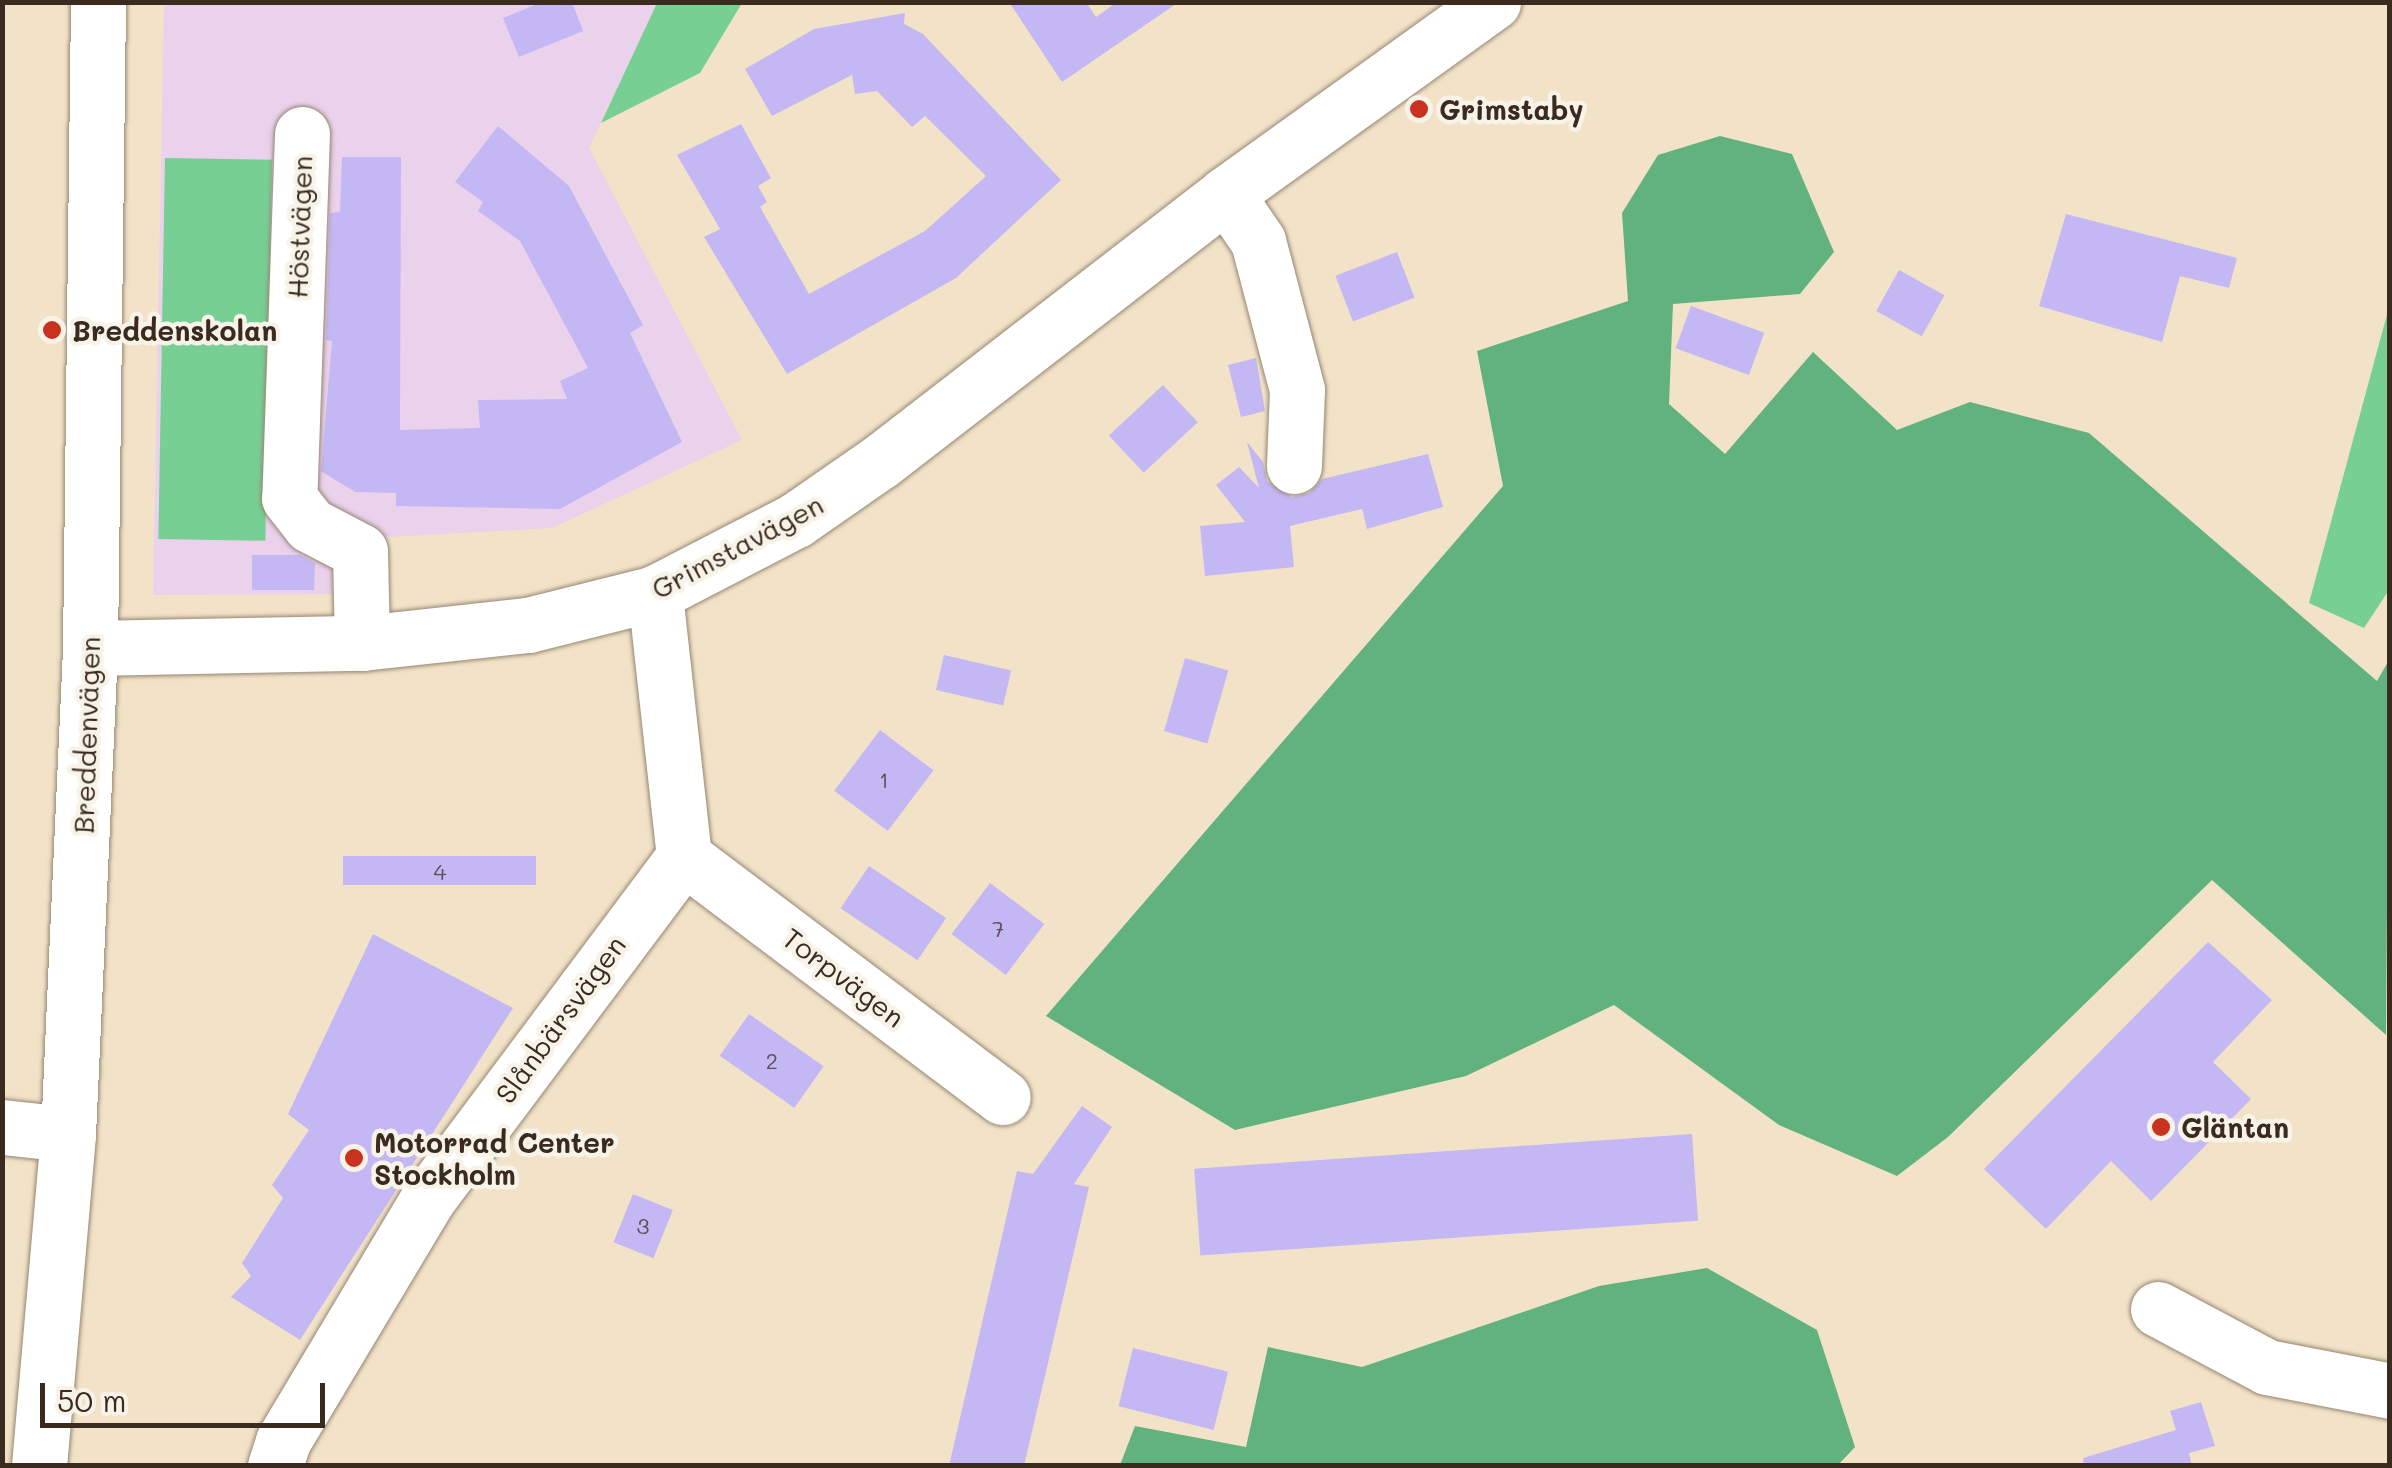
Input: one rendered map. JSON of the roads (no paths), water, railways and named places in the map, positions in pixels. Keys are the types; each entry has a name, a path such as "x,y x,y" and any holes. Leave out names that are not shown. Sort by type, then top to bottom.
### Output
{"street":[{"name":"Breddenvägen","path":"39,1466 68,1134 90,648 98,2"},
{"name":"Grimstavägen","path":"90,648 362,643 528,625 655,593 796,520 882,461 1226,194 1493,2"},
{"name":"Höstvägen","path":"302,134 289,498 310,525 360,550 362,643"},
{"path":"1226,194 1258,241 1298,390 1294,466"},
{"path":"655,593 684,857"},
{"name":"Torpvägen","path":"684,857 1003,1097"},
{"name":"Slånbärsvägen","path":"275,1466 283,1441 427,1200 684,857"},
{"path":"2,1127 68,1134"},
{"path":"2158,1309 2268,1368 2390,1391"}],"place":[{"name":"Grimstaby","path":"1419,109"},
{"name":"Breddenskolan","path":"52,330"},
{"name":"Gläntan","path":"2161,1127"},
{"name":"Motorrad Center Stockholm","path":"354,1158"}]}
